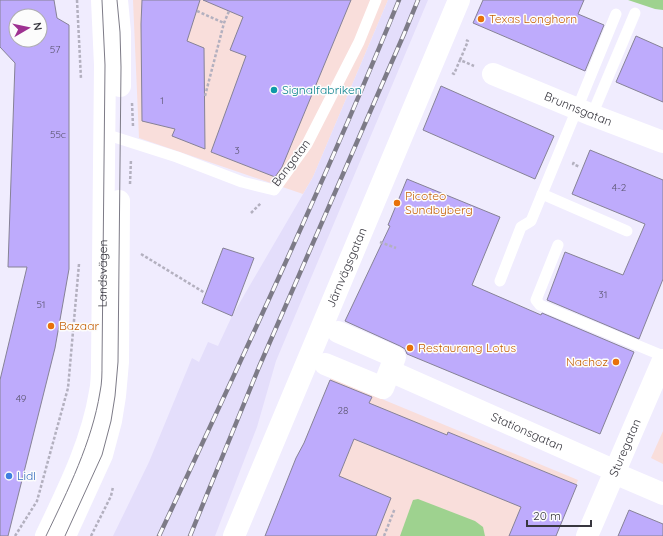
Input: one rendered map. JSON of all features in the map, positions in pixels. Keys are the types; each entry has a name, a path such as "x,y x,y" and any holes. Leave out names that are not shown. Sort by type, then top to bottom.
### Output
{"street":[{"name":"Landsvägen","path":"66,536 102,455 111,421 118,362 112,136 105,64 102,0"},
{"name":"Landsvägen","path":"46,536 91,433 100,391 112,136 120,32 117,0"},
{"name":"Järnvägsgatan","path":"234,536 459,0"},
{"name":"Brunnsgatan","path":"484,70 663,142"},
{"path":"325,364 383,388 396,357 338,332"},
{"name":"Sturegatan","path":"587,536 663,360"},
{"name":"Stationsgatan","path":"390,371 611,469 614,473 663,494"}],"lane":[{"name":"Bangatan","path":"112,136 177,157 242,182 274,190 307,144 359,42 376,0"},
{"path":"500,281 521,228 531,221 542,194 635,13"},
{"path":"584,111 616,14"},
{"path":"542,194 627,231"},
{"path":"558,245 536,300 540,305 663,356"}],"path":[{"path":"77,0 81,79"},
{"path":"197,11 224,23"},
{"path":"205,96 224,23 229,11"},
{"path":"456,70 466,48"},
{"path":"460,60 484,70"},
{"path":"378,240 396,248"},
{"path":"136,250 205,293"},
{"path":"15,536 37,501 68,388 79,264"},
{"path":"384,536 395,508"}],"shaded area":[{"name":"Signalfabriken","path":"133,0 388,0 313,177 303,194 139,138"},
{"path":"388,0 428,0 276,361 257,427 215,536 113,536 149,462 192,358 199,362 208,342 218,346 232,316 313,177"},
{"path":"331,378 578,480 556,536 265,536"},
{"path":"663,431 663,464 651,458"}],"green space":[{"path":"628,0 663,0 663,10 655,9"},
{"path":"418,499 475,521 483,527 485,536 400,536 413,500"}],"building":[{"path":"0,0 54,0 57,18 69,25 69,269 55,348 8,536 0,536 0,380 27,267 8,267 15,63 0,47"},
{"path":"142,0 200,0 187,41 204,48 205,149 172,136 175,129 142,121"},
{"name":"Signalfabriken","path":"203,0 351,0 282,167 275,177 211,152 246,56 230,50 243,17"},
{"path":"483,0 584,0 578,14 604,25 585,71 473,23"},
{"path":"636,36 663,48 663,102 616,82"},
{"path":"441,86 554,136 535,179 423,130"},
{"path":"590,150 663,180 663,279 639,339 547,300 565,252 623,275 645,224 572,194"},
{"path":"407,179 500,217 472,285 541,315 542,313 634,352 600,434 407,354 405,349 400,346 345,321 390,226 388,225"},
{"path":"223,248 254,258 232,316 202,303"},
{"path":"330,380 372,397 369,403 447,435 448,432 577,485 556,536 509,536 521,507 354,439 339,476 391,498 376,536 265,536 296,458 304,443"},
{"path":"629,510 663,524 663,536 618,536"}],"tram line":[{"path":"46,536 71,483 85,447 96,411 101,385 105,65 102,0"},
{"path":"65,536 102,455 111,421 115,396 118,362 121,67 117,0"}],"railway":[{"path":"159,536 252,336 342,135 399,0"},
{"path":"190,536 259,367 418,0"}],"place":[{"name":"Texas Longhorn","path":"481,19"},
{"name":"Signalfabriken","path":"274,90"},
{"name":"Picoteo Sundbyberg","path":"397,203"},
{"name":"Bazaar","path":"51,326"},
{"name":"Restaurang Lotus","path":"410,348"},
{"name":"Nachoz","path":"616,362"},
{"name":"Lidl","path":"9,476"}]}
